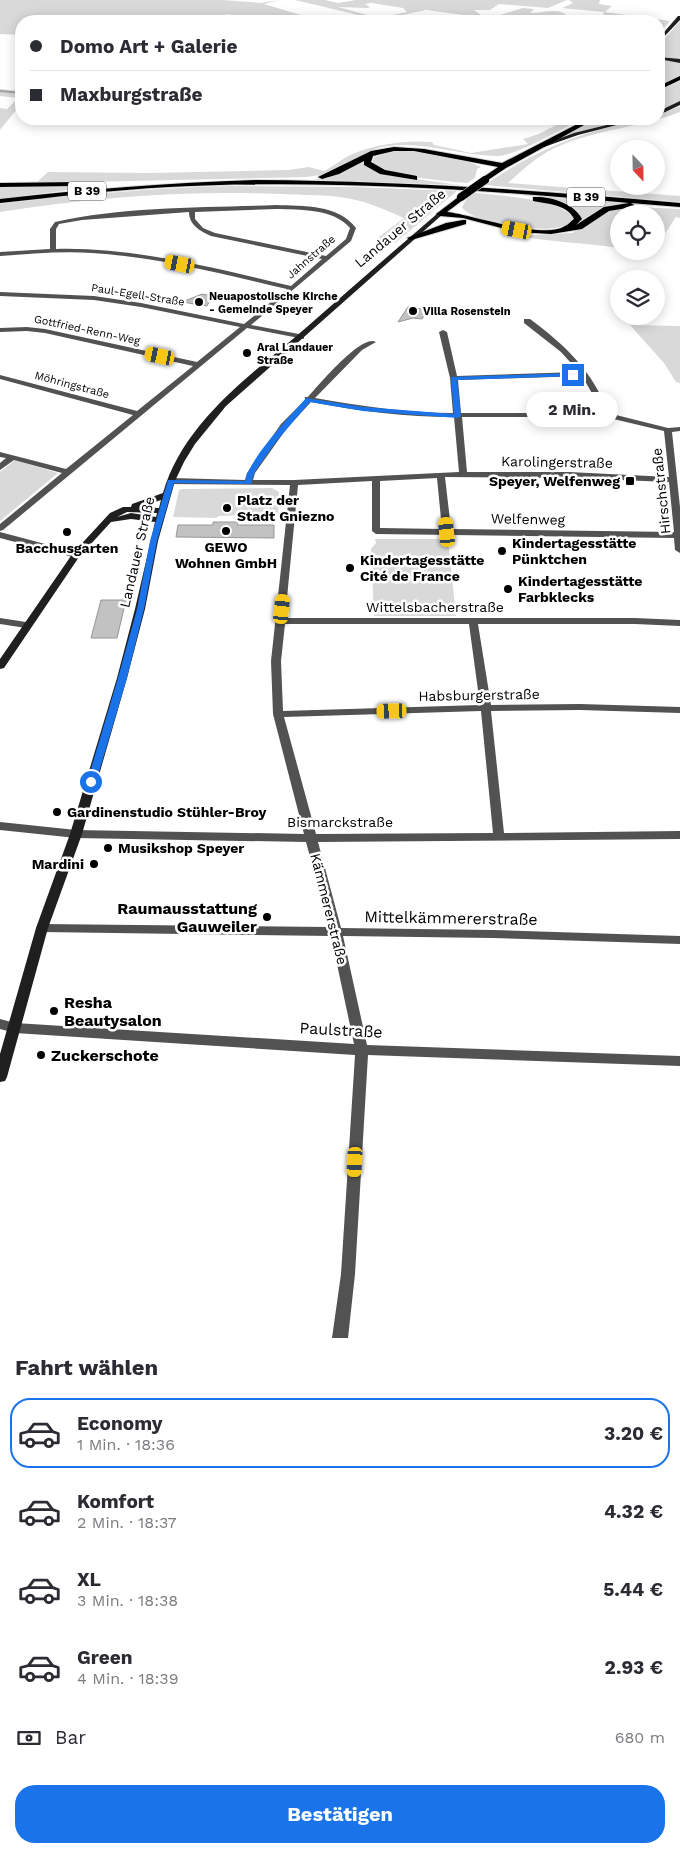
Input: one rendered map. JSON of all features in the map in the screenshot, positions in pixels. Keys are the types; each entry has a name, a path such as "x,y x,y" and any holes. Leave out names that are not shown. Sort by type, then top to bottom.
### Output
{"main road":[{"path":"665,34 680,17"},
{"path":"665,59 680,61"},
{"path":"665,85 680,78"},
{"path":"665,110 680,103"},
{"name":"Landauer Straße","path":"0,1077 42,928 76,834 122,678 171,481 191,443 223,404 439,215 501,167 580,125"},
{"path":"481,160 503,157 576,134 613,125"},
{"path":"284,182 335,174 369,156 386,150 407,148 481,160 501,167"},
{"path":"369,156 367,160 370,166 391,174 504,191"},
{"path":"453,156 501,167"},
{"name":"B 39","path":"0,201 72,192 148,186 284,182 364,183 464,188 680,205"},
{"path":"0,185 110,184 148,186"},
{"path":"464,188 560,205 572,210 577,216 576,222 566,230"},
{"path":"454,203 463,219"},
{"path":"439,215 538,232 579,227 602,212 614,207 669,204"},
{"path":"411,238 463,219"},
{"path":"0,666 26,625 76,555 116,513 167,495"},
{"path":"126,509 161,515"},
{"path":"108,522 131,516 161,515"}],"street":[{"name":"Jahnstraße","path":"0,528 349,240 353,228 340,217 316,209 276,207 159,211 66,220 57,224 52,229 53,251"},
{"path":"192,210 192,219 201,230 213,235 327,258"},
{"path":"0,254 92,251 143,257 292,288"},
{"name":"Paul-Egell-Straße","path":"0,294 94,298 141,304 301,337"},
{"path":"527,321 562,348 586,374 600,396 606,415"},
{"name":"Gottfried-Renn-Weg","path":"0,330 27,329 45,331 199,365"},
{"path":"443,332 454,378 463,474"},
{"path":"248,483 251,473 284,426 359,348 372,342"},
{"path":"454,378 586,374"},
{"name":"Möhringstraße","path":"0,378 138,414"},
{"path":"308,399 363,409 458,416 606,415 668,430 680,429"},
{"name":"Hirschstraße","path":"668,430 672,480 680,534 680,550"},
{"path":"0,454 67,472"},
{"path":"0,467 13,457"},
{"name":"Karolingerstraße","path":"171,481 294,483 463,474 569,474 672,480"},
{"path":"441,475 447,532"},
{"name":"Welfenweg","path":"376,478 376,531 680,534"},
{"name":"Kämmererstraße","path":"294,483 276,661 278,714 336,932 362,1050 348,1274 340,1338"},
{"path":"0,535 76,555"},
{"path":"0,621 26,625"},
{"name":"Wittelsbacherstraße","path":"281,621 635,621 680,623"},
{"path":"473,621 486,708 499,836"},
{"name":"Habsburgerstraße","path":"278,714 486,708 626,707 680,710"},
{"name":"Bismarckstraße","path":"0,826 76,834 311,838 680,835"},
{"name":"Mittelkämmererstraße","path":"42,928 493,934 680,940"},
{"name":"Paulstraße","path":"0,1024 15,1028 362,1050 680,1061"}],"shaded area":[{"path":"0,0 223,0 261,3 280,0 264,4 301,15 15,15 15,35 0,34"},
{"path":"295,0 325,0 338,3 356,0 567,0 548,8 499,4 490,10 474,10 481,15 464,15 426,10 392,15 407,12 403,8 371,3 365,4 370,7 368,8 338,7 367,15 358,15"},
{"path":"569,0 600,0 599,4 612,6 605,12 627,15 605,15 603,14 604,12 562,8 573,3"},
{"path":"523,8 534,9 530,13 558,11 566,15 500,15"},
{"path":"680,21 680,60 665,57 665,38"},
{"path":"665,60 680,62 680,76 665,82"},
{"path":"680,81 680,101 665,108 665,88"},
{"path":"0,89 15,90 15,98 0,96"},
{"path":"15,101 15,111 0,130 0,108 7,109"},
{"path":"680,106 680,112 665,117 665,112"},
{"path":"556,125 571,125 517,151 498,156 471,154 416,145 388,146 363,154 334,171 307,177 36,183 48,172 150,173 288,170 309,167 324,171 355,153 383,145 403,142 432,142 434,145 471,153 528,144 523,139 539,134"},
{"path":"587,125 607,125 563,136"},
{"path":"618,125 634,125 579,138 563,144 537,159 508,183 610,191 610,195 680,196 680,202 485,185 530,157 579,136"},
{"path":"401,150 442,154 481,167 477,169 475,178 467,183 406,175 372,164 374,157"},
{"path":"361,161 372,170 387,175 459,185 313,180 343,173"},
{"path":"108,185 0,199 0,188"},
{"path":"227,186 355,187 457,191 395,243 375,240 404,218 361,201 331,196 247,193 176,194 70,202 0,212 0,204 142,190"},
{"path":"496,192 636,203 610,205 610,210 578,224 581,220 579,212 561,203"},
{"path":"475,193 529,199 558,207 568,212 573,219 566,225 535,229 481,219 468,213 462,207 467,198"},
{"path":"665,208 680,209 680,218 676,217 665,234"},
{"path":"610,211 610,247 518,236 572,233"},
{"path":"630,325 680,326 680,383 676,382 664,363"},
{"path":"15,460 58,473 0,521 0,472"},
{"name":"Platz der Stadt Gniezno","path":"272,488 279,492 278,514 218,516 217,518 173,517 179,490 182,489"},
{"path":"375,539 448,539 456,616 374,616 371,549 376,543"}],"building":[{"name":"Neuapostolische Kirche - Gemeinde Speyer","path":"202,294 212,296 207,306 182,302"},
{"name":"Villa Rosenstein","path":"408,307 429,310 422,319 413,318 398,322"},
{"name":"GEWO Wohnen GmbH","path":"213,522 238,522 237,525 274,525 274,538 176,537 178,525 213,525"},
{"path":"101,600 126,600 117,638 91,638"}],"waterway":[{"path":"0,91 15,92"}],"place":[{"name":"Neuapostolische Kirche - Gemeinde Speyer","path":"199,302"},
{"name":"Villa Rosenstein","path":"413,311"},
{"name":"Aral Landauer Straße","path":"247,353"},
{"name":"Speyer, Welfenweg","path":"630,481"},
{"name":"Platz der Stadt Gniezno","path":"227,508"},
{"name":"GEWO Wohnen GmbH","path":"226,531"},
{"name":"Bacchusgarten","path":"67,532"},
{"name":"Kindertagesstätte Pünktchen","path":"502,551"},
{"name":"Kindertagesstätte Cité de France","path":"350,568"},
{"name":"Kindertagesstätte Farbklecks","path":"508,589"},
{"name":"Gardinenstudio Stühler-Broy","path":"57,812"},
{"name":"Musikshop Speyer","path":"108,848"},
{"name":"Mardini","path":"94,864"},
{"name":"Raumausstattung Gauweiler","path":"267,917"},
{"name":"Resha Beautysalon","path":"54,1011"},
{"name":"Zuckerschote","path":"41,1055"}],"route":[{"path":"91,782 122,678 140,609 154,541 171,481 248,483 251,473 273,441 308,399 363,409 458,416 454,378 573,375"}]}
